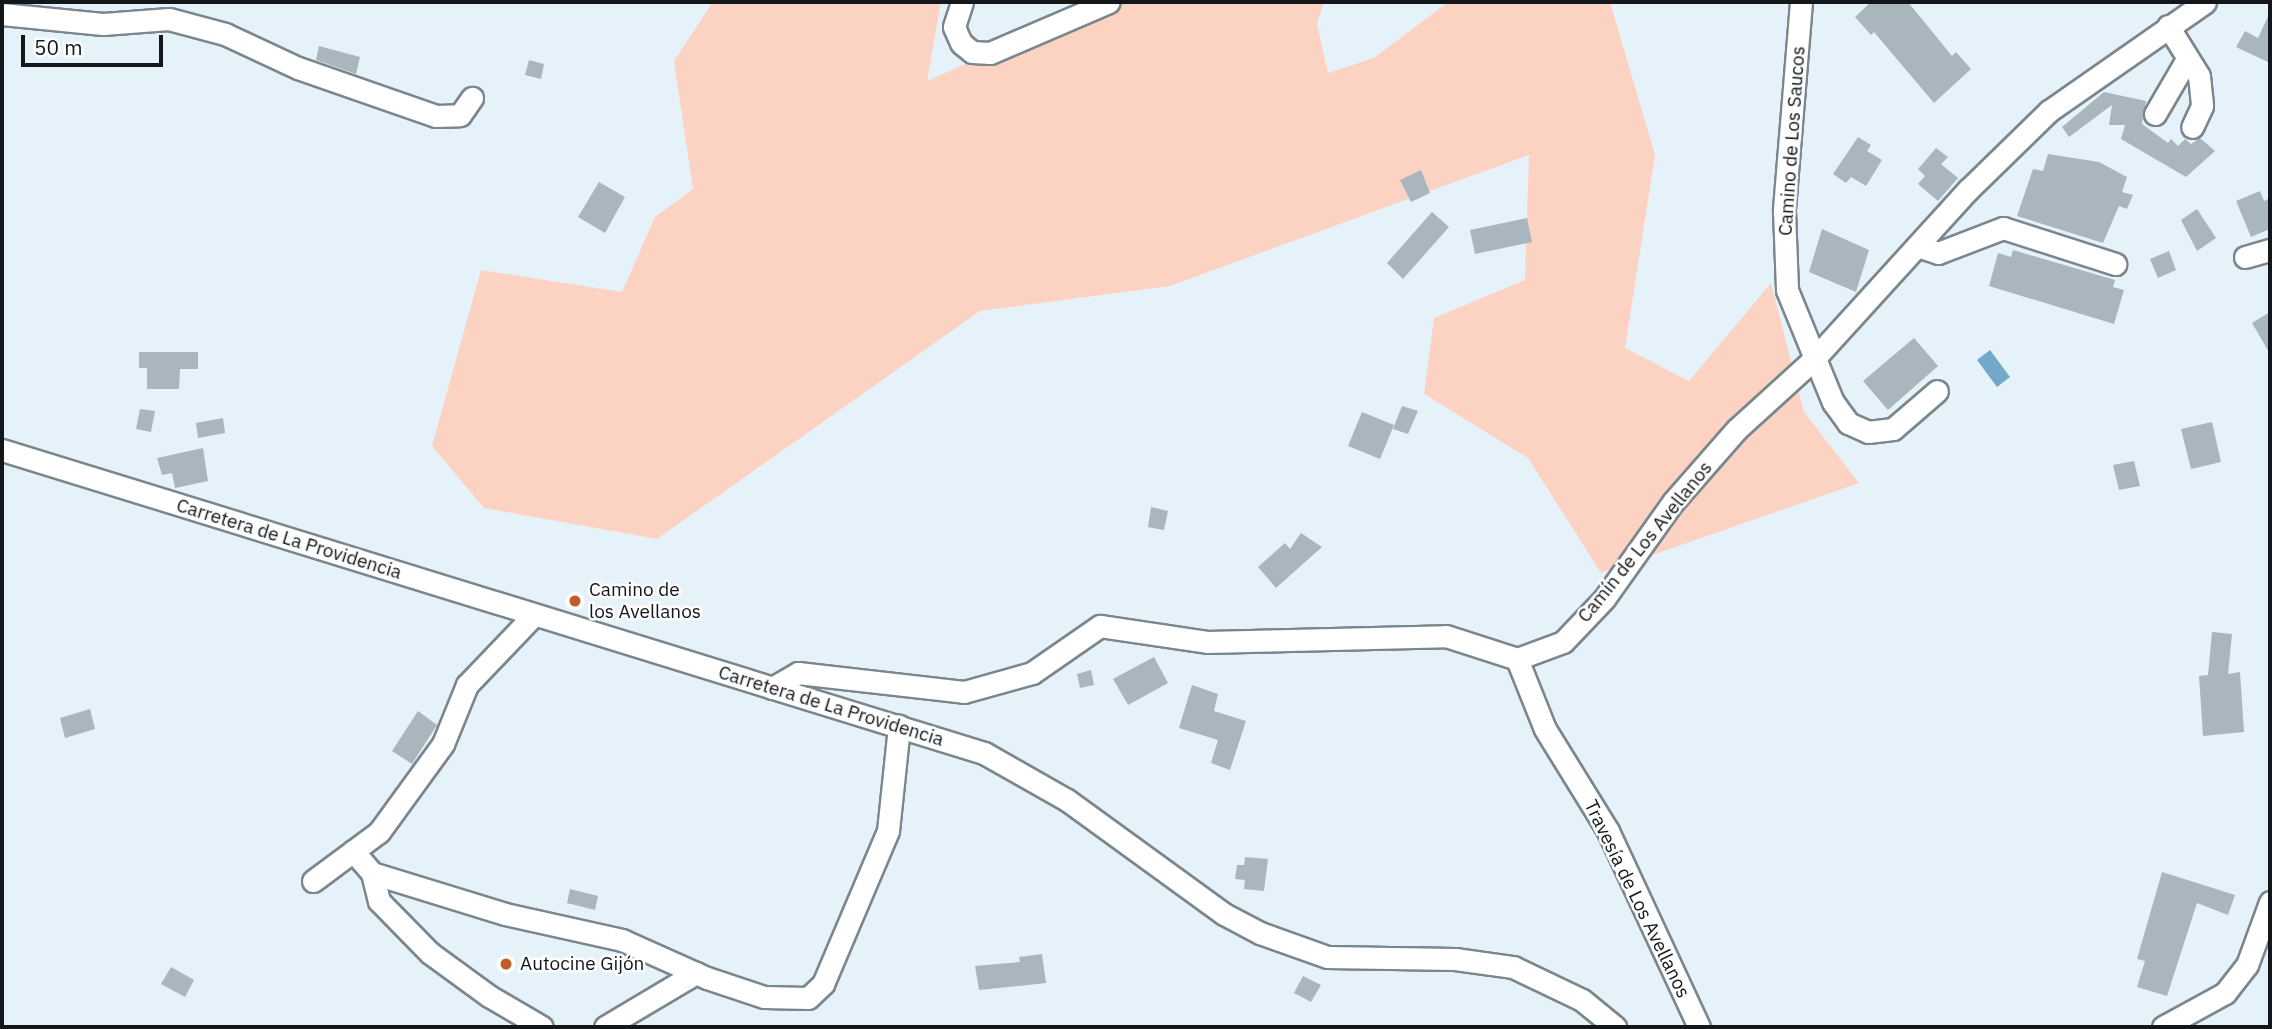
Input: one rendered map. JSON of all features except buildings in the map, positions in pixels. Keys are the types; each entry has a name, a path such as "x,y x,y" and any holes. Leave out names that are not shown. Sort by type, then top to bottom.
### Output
{"street":[{"path":"962,2 954,27 961,43 972,52 990,53 1109,2"},
{"name":"Camino de Los Saucos","path":"1801,2 1784,211 1787,290 1814,359 1848,423 1868,432 1893,429 1937,391"},
{"name":"Camín de Los Avellanos","path":"1517,659 1563,642 1604,599 1673,502 1737,429 1814,359 1917,246 2049,111 2205,2"},
{"path":"2,14 103,24 169,19 225,34 298,68 436,116 460,115 472,99"},
{"path":"2168,26 2199,76 2202,106 2192,127"},
{"path":"2155,114 2187,60"},
{"path":"1917,246 1938,253 2003,228 2115,264"},
{"path":"2245,257 2270,250"},
{"name":"Carretera de La Providencia","path":"2,450 984,753 1027,776 1224,914 1260,933 1326,957 1455,958 1513,967 1582,1000 1615,1027"},
{"path":"313,881 379,832 412,792 443,744 467,685 506,641 534,615"},
{"path":"772,688 798,673 964,692 1032,673 1100,626 1207,642 1446,636 1517,659"},
{"name":"Travesía de Los Avellanos","path":"1517,659 1545,729 1608,831 1699,1027"},
{"path":"372,873 505,914 622,940 696,973 764,997 794,1000 808,998 823,984 888,831 899,726"},
{"path":"353,851 372,873 379,901 430,953 489,996 542,1027"},
{"path":"2163,1027 2225,993 2247,965 2270,902"},
{"path":"605,1027 696,973"}],"shaded area":[{"path":"713,2 941,2 927,81 1106,2 1324,2 1317,24 1328,73 1374,58 1448,2 1610,2 1655,155 1625,348 1689,381 1771,283 1804,412 1859,483 1601,573 1528,458 1424,394 1434,318 1525,280 1529,155 1170,286 980,311 657,539 484,508 432,446 481,270 622,292 655,217 693,189 674,61"}],"water":[{"path":"1990,350 2010,377 1997,387 1977,360"}],"place":[{"name":"Camino de los Avellanos","path":"575,601"},
{"name":"Autocine Gijón","path":"506,964"}]}
